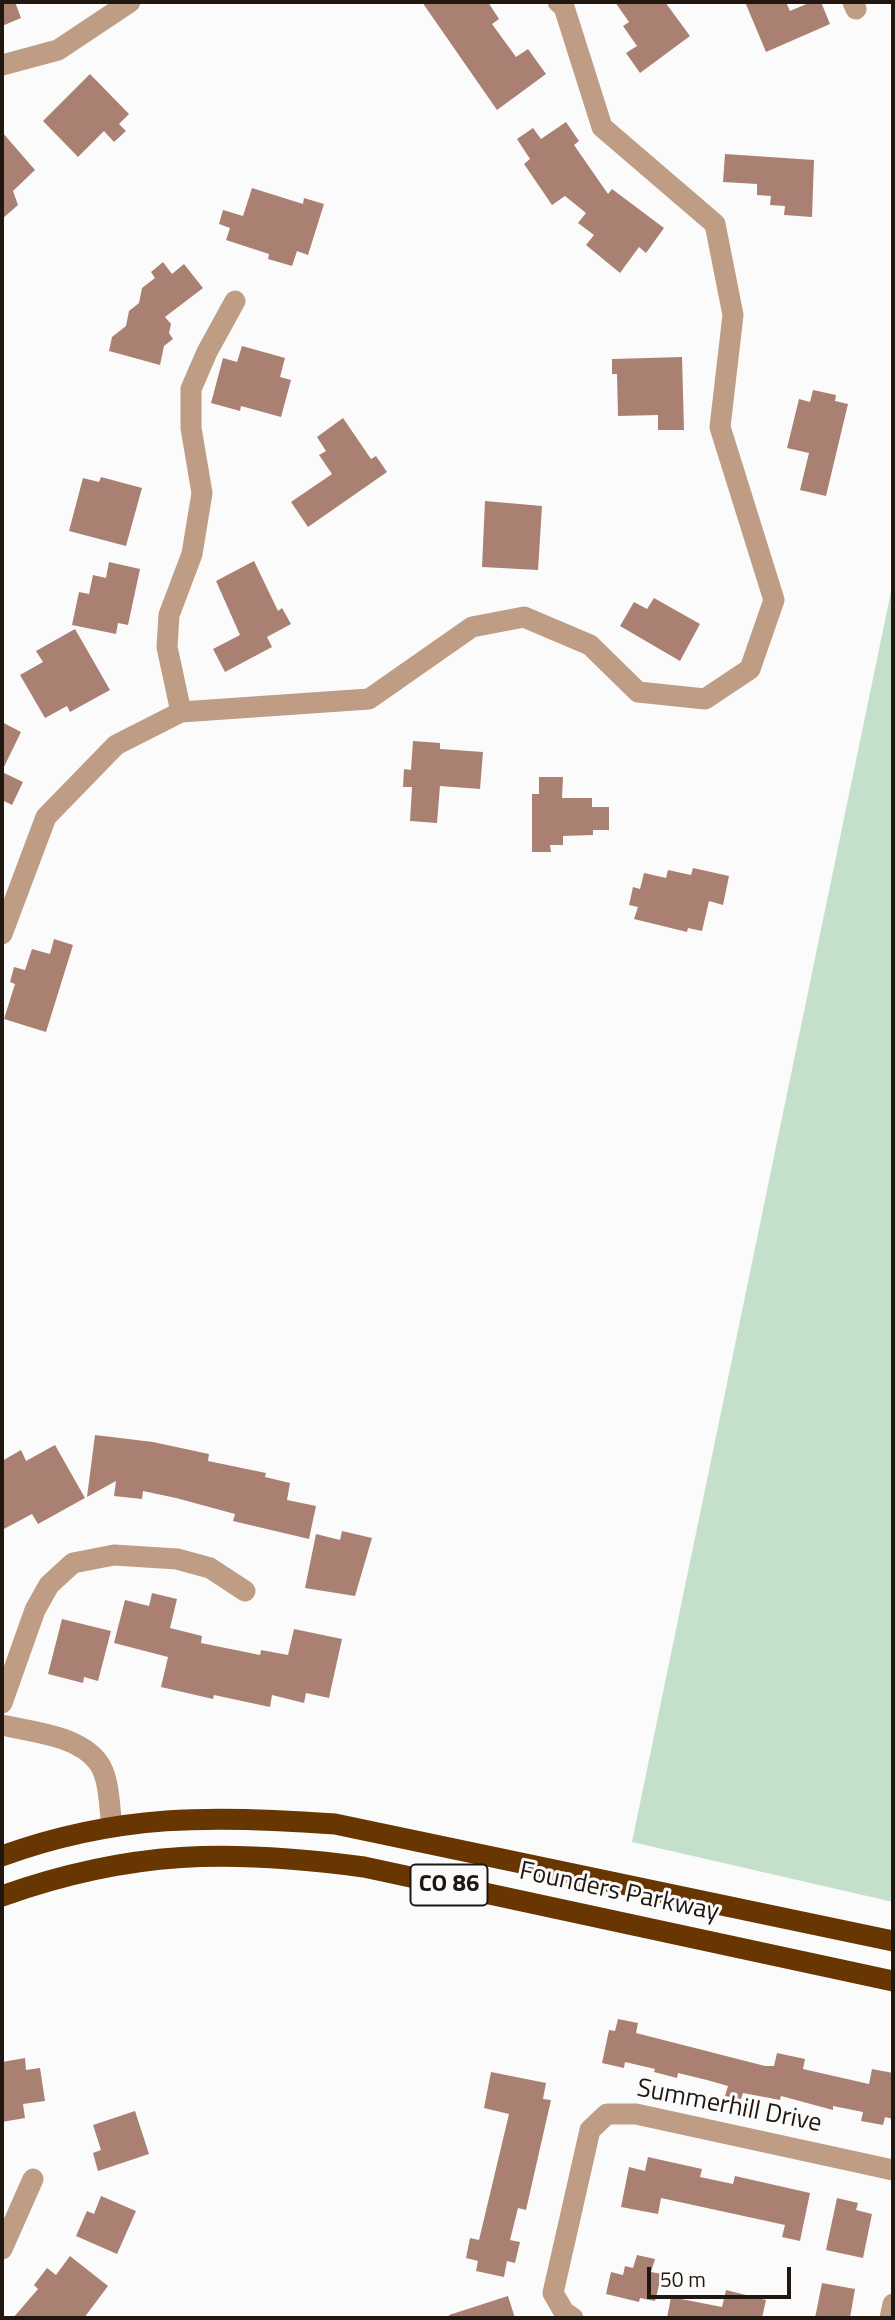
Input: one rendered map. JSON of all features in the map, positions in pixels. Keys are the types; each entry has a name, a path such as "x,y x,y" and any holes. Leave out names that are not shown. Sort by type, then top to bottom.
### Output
{"highway":[{"name":"Founders Parkway","path":"2,1856 59,1838 111,1826 169,1819 249,1818 335,1824 893,1941"},
{"name":"Founders Parkway","path":"2,1896 69,1874 139,1859 290,1857 364,1867 893,1981"}],"street":[{"path":"2,65 58,50 130,2"},
{"path":"2,933 46,817 116,745 181,712 369,699 472,627 524,617 590,645 638,692 705,699 750,669 774,600 720,427 733,315 715,225 602,127 564,7 558,2"},
{"path":"181,712 167,647 169,615 192,554 202,493 191,428 191,389 235,301"},
{"path":"2,1703 35,1610 49,1585 74,1563 114,1555 177,1559 210,1568 245,1591"},
{"path":"2,1725 76,1744 89,1753 99,1763 103,1774 111,1826"},
{"name":"Summerhill Drive","path":"572,2318 564,2312 553,2293 590,2130 607,2114 636,2114 893,2170"},
{"path":"2,2249 33,2179"},
{"path":"890,2318 893,2304"}],"green space":[{"path":"893,582 893,1902 632,1842"}],"building":[{"path":"2,2 15,2 21,18 2,26"},
{"path":"422,2 488,2 499,19 492,24 516,57 528,49 546,74 497,110"},
{"path":"615,2 665,2 690,36 640,73 626,53 637,46 623,26 629,22"},
{"path":"745,2 786,2 790,11 811,2 821,2 830,24 766,52"},
{"path":"90,74 129,114 119,124 126,131 114,142 104,131 78,157 43,121"},
{"path":"566,122 579,141 574,145 608,194 612,189 664,228 646,253 639,247 620,273 586,245 594,235 578,223 586,213 565,196 552,205 524,164 530,159 517,139 533,128 541,139"},
{"path":"2,132 35,170 13,191 18,205 2,219"},
{"path":"725,154 814,160 812,217 784,215 785,206 770,205 771,196 757,195 757,184 723,182"},
{"path":"252,188 303,204 304,198 324,204 308,255 297,251 292,266 268,259 269,254 226,240 230,228 219,224 223,210 243,216"},
{"path":"163,262 172,274 184,264 203,288 165,317 171,324 169,333 173,339 164,346 160,365 109,351 112,337 126,326 129,311 139,303 142,288 155,278 151,272"},
{"path":"242,346 285,358 280,377 291,380 281,417 241,406 240,411 211,403 223,358 237,362"},
{"path":"682,357 684,430 658,430 658,415 618,416 617,374 612,374 612,359"},
{"path":"813,390 836,395 835,401 848,404 826,496 800,490 809,453 787,448 799,399 810,402"},
{"path":"343,418 371,459 376,456 387,472 308,527 291,502 332,474 319,455 326,451 317,437"},
{"path":"101,477 142,488 126,546 69,531 83,478 99,482"},
{"path":"485,501 542,506 538,570 482,567"},
{"path":"254,561 278,611 282,608 291,624 267,637 272,647 225,672 213,649 240,635 216,581"},
{"path":"109,562 140,569 128,625 118,623 116,634 72,625 79,592 89,594 93,575 106,578"},
{"path":"654,598 700,624 680,661 620,626 634,602 647,609"},
{"path":"75,629 110,690 70,712 67,706 45,718 20,675 43,662 36,651"},
{"path":"2,722 21,732 2,771"},
{"path":"413,741 440,743 440,749 483,752 480,789 440,786 437,823 410,821 412,787 403,787 404,769 411,770"},
{"path":"2,772 23,782 12,805 2,800"},
{"path":"539,777 563,777 562,798 592,798 592,807 609,807 609,830 593,830 593,835 563,836 563,845 550,845 551,852 532,852 532,794 539,794"},
{"path":"693,868 729,876 723,905 709,901 702,931 688,928 687,932 634,919 638,907 629,905 633,887 640,889 644,873 666,878 668,870 691,875"},
{"path":"54,939 73,945 46,1032 4,1019 15,984 10,982 14,967 25,970 32,949 50,954"},
{"path":"95,1435 153,1442 209,1454 208,1461 266,1473 265,1477 290,1483 287,1500 316,1506 309,1539 233,1521 235,1514 176,1498 143,1491 142,1499 114,1496 116,1481 87,1497"},
{"path":"55,1445 85,1498 38,1524 32,1514 2,1530 2,1461 21,1450 26,1461"},
{"path":"342,1531 372,1538 355,1596 305,1588 316,1534 340,1540"},
{"path":"152,1593 177,1599 170,1628 202,1636 201,1643 260,1655 261,1650 288,1655 294,1629 342,1639 329,1698 306,1693 304,1703 272,1695 270,1707 214,1695 213,1699 161,1687 168,1657 114,1643 125,1600 149,1606"},
{"path":"62,1619 111,1631 98,1681 84,1677 83,1683 48,1674"},
{"path":"618,2019 638,2023 636,2033 765,2066 774,2066 777,2053 805,2059 803,2069 869,2084 872,2069 893,2073 893,2119 885,2117 883,2125 861,2121 863,2112 833,2106 833,2110 781,2096 780,2100 743,2093 741,2099 725,2096 728,2086 707,2080 678,2073 677,2078 654,2072 655,2069 625,2062 624,2068 602,2063 609,2030 615,2031"},
{"path":"25,2058 26,2070 40,2068 45,2101 23,2104 25,2118 2,2122 2,2062"},
{"path":"491,2072 546,2083 543,2099 551,2100 526,2210 518,2208 510,2240 520,2242 515,2263 507,2261 504,2277 476,2271 478,2261 466,2258 470,2238 479,2240 509,2114 484,2108"},
{"path":"135,2111 149,2154 98,2171 93,2153 101,2150 93,2125"},
{"path":"648,2157 702,2169 700,2177 733,2184 735,2176 810,2193 800,2241 782,2237 785,2225 661,2198 658,2214 621,2207 629,2167 645,2171"},
{"path":"101,2196 136,2211 117,2254 76,2236 87,2211 94,2214"},
{"path":"837,2198 858,2203 856,2210 872,2214 863,2258 826,2250"},
{"path":"637,2255 655,2259 651,2272 662,2274 655,2301 640,2298 639,2302 606,2294 611,2272 623,2275 625,2266 633,2268"},
{"path":"70,2256 108,2286 84,2318 13,2318 38,2289 34,2285 47,2268 56,2275"},
{"path":"822,2283 855,2289 850,2318 815,2318"},
{"path":"726,2290 766,2300 762,2318 667,2318 671,2297 722,2307"},
{"path":"508,2296 515,2318 449,2318 449,2315"}]}
